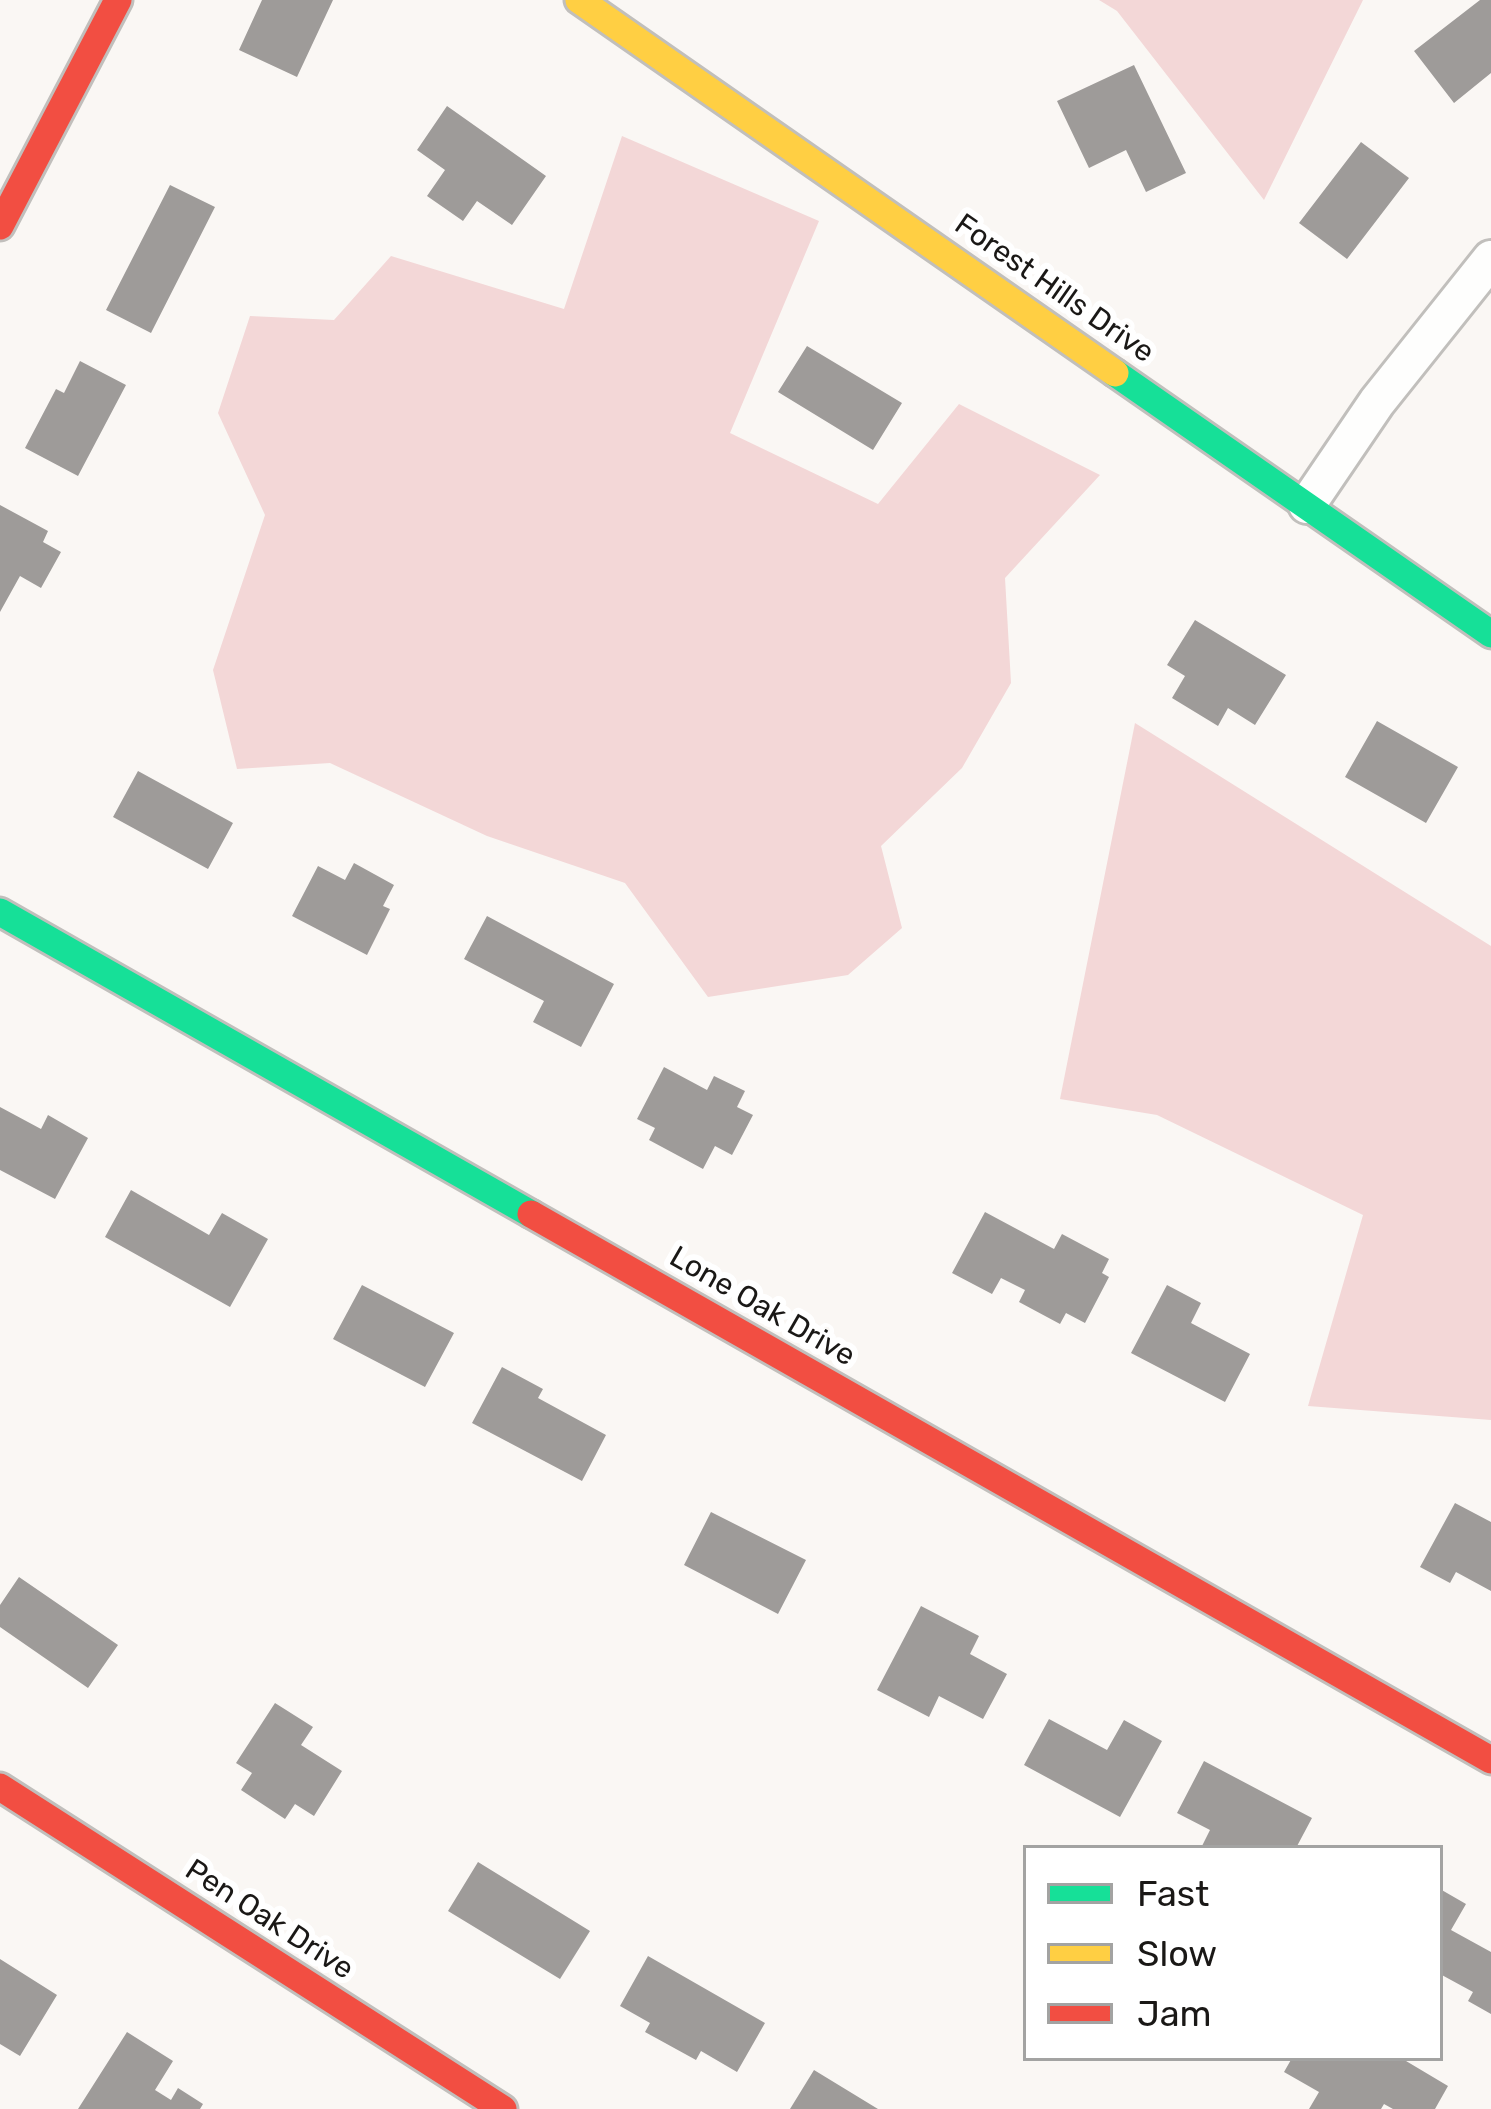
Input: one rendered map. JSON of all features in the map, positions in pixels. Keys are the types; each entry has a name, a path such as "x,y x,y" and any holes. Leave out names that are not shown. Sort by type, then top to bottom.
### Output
{"street":[{"path":"0,226 118,0"},
{"name":"Forest Hills Drive","path":"579,0 1491,634"},
{"path":"1307,505 1377,401 1491,259"},
{"name":"Lone Oak Drive","path":"0,912 1491,1760"},
{"name":"Pen Oak Drive","path":"0,1787 502,2109"}],"shaded area":[{"path":"1099,0 1363,0 1264,200 1117,11"},
{"path":"622,136 819,221 730,433 878,504 959,404 1100,475 1005,578 1011,683 962,768 881,846 902,928 848,975 708,997 625,883 487,836 330,763 237,769 213,670 265,515 218,413 250,316 334,320 391,256 564,309"},
{"path":"1135,723 1491,946 1491,1420 1308,1406 1363,1215 1157,1115 1060,1099"}],"building":[{"path":"262,0 333,0 297,77 239,50"},
{"path":"1480,0 1491,0 1491,73 1454,103 1414,51"},
{"path":"1134,65 1186,173 1146,192 1126,150 1089,168 1057,101"},
{"path":"447,106 546,176 512,225 477,201 463,221 427,196 445,170 417,150"},
{"path":"1361,142 1409,178 1347,259 1299,223"},
{"path":"170,185 215,207 151,333 106,310"},
{"path":"807,346 902,403 873,450 778,392"},
{"path":"80,361 126,385 78,476 25,448 56,389 64,393"},
{"path":"0,505 48,531 43,542 61,552 41,588 20,576 0,612"},
{"path":"1195,620 1286,675 1255,725 1228,708 1218,726 1172,698 1185,676 1167,665"},
{"path":"1377,721 1458,767 1426,823 1345,777"},
{"path":"138,771 233,823 208,869 113,817"},
{"path":"354,863 394,885 383,906 390,909 367,955 292,916 318,866 345,880"},
{"path":"487,916 614,984 581,1047 533,1022 544,1001 464,959"},
{"path":"664,1067 707,1090 714,1076 745,1091 737,1107 753,1115 732,1155 715,1146 703,1169 649,1140 655,1128 637,1119"},
{"path":"0,1107 41,1129 48,1115 88,1138 55,1199 0,1170"},
{"path":"131,1190 209,1235 222,1213 268,1239 230,1307 105,1237"},
{"path":"985,1212 1054,1249 1062,1234 1109,1259 1102,1273 1109,1277 1085,1323 1066,1313 1060,1324 1019,1302 1025,1290 1001,1278 992,1294 952,1273"},
{"path":"362,1285 454,1333 425,1387 333,1339"},
{"path":"1167,1285 1201,1303 1191,1323 1250,1354 1225,1402 1131,1353"},
{"path":"502,1367 543,1389 538,1398 606,1435 582,1481 472,1423"},
{"path":"1455,1503 1491,1522 1491,1591 1456,1572 1450,1583 1420,1567"},
{"path":"711,1512 806,1560 778,1614 684,1565"},
{"path":"19,1577 118,1645 88,1688 0,1627 0,1605"},
{"path":"921,1606 979,1636 970,1654 1007,1674 983,1719 939,1696 929,1717 877,1690"},
{"path":"275,1703 313,1727 301,1745 342,1771 314,1816 295,1804 285,1819 241,1790 252,1773 236,1763"},
{"path":"1049,1719 1107,1750 1124,1720 1162,1741 1120,1817 1024,1765"},
{"path":"1204,1761 1312,1818 1298,1845 1202,1845 1210,1830 1177,1813"},
{"path":"478,1862 590,1931 560,1979 448,1911"},
{"path":"1443,1891 1466,1904 1451,1930 1491,1952 1491,2014 1468,2001 1473,1992 1443,1976"},
{"path":"648,1956 765,2023 737,2072 701,2051 696,2060 645,2032 650,2023 620,2006"},
{"path":"0,1959 57,1995 20,2056 0,2044"},
{"path":"127,2032 173,2061 155,2090 171,2100 178,2088 203,2104 200,2109 78,2109"},
{"path":"1290,2061 1406,2061 1448,2086 1435,2109 1393,2109 1384,2104 1381,2109 1309,2109 1319,2092 1284,2072"},
{"path":"814,2070 878,2109 790,2109"}],"traffic: fast":[{"path":"1115,373 1491,634"},
{"path":"0,912 531,1214"}],"traffic: slow":[{"path":"579,0 1115,373"}],"traffic: jam":[{"path":"0,226 118,0"},
{"path":"531,1214 1491,1760"},
{"path":"0,1787 503,2109"}]}
